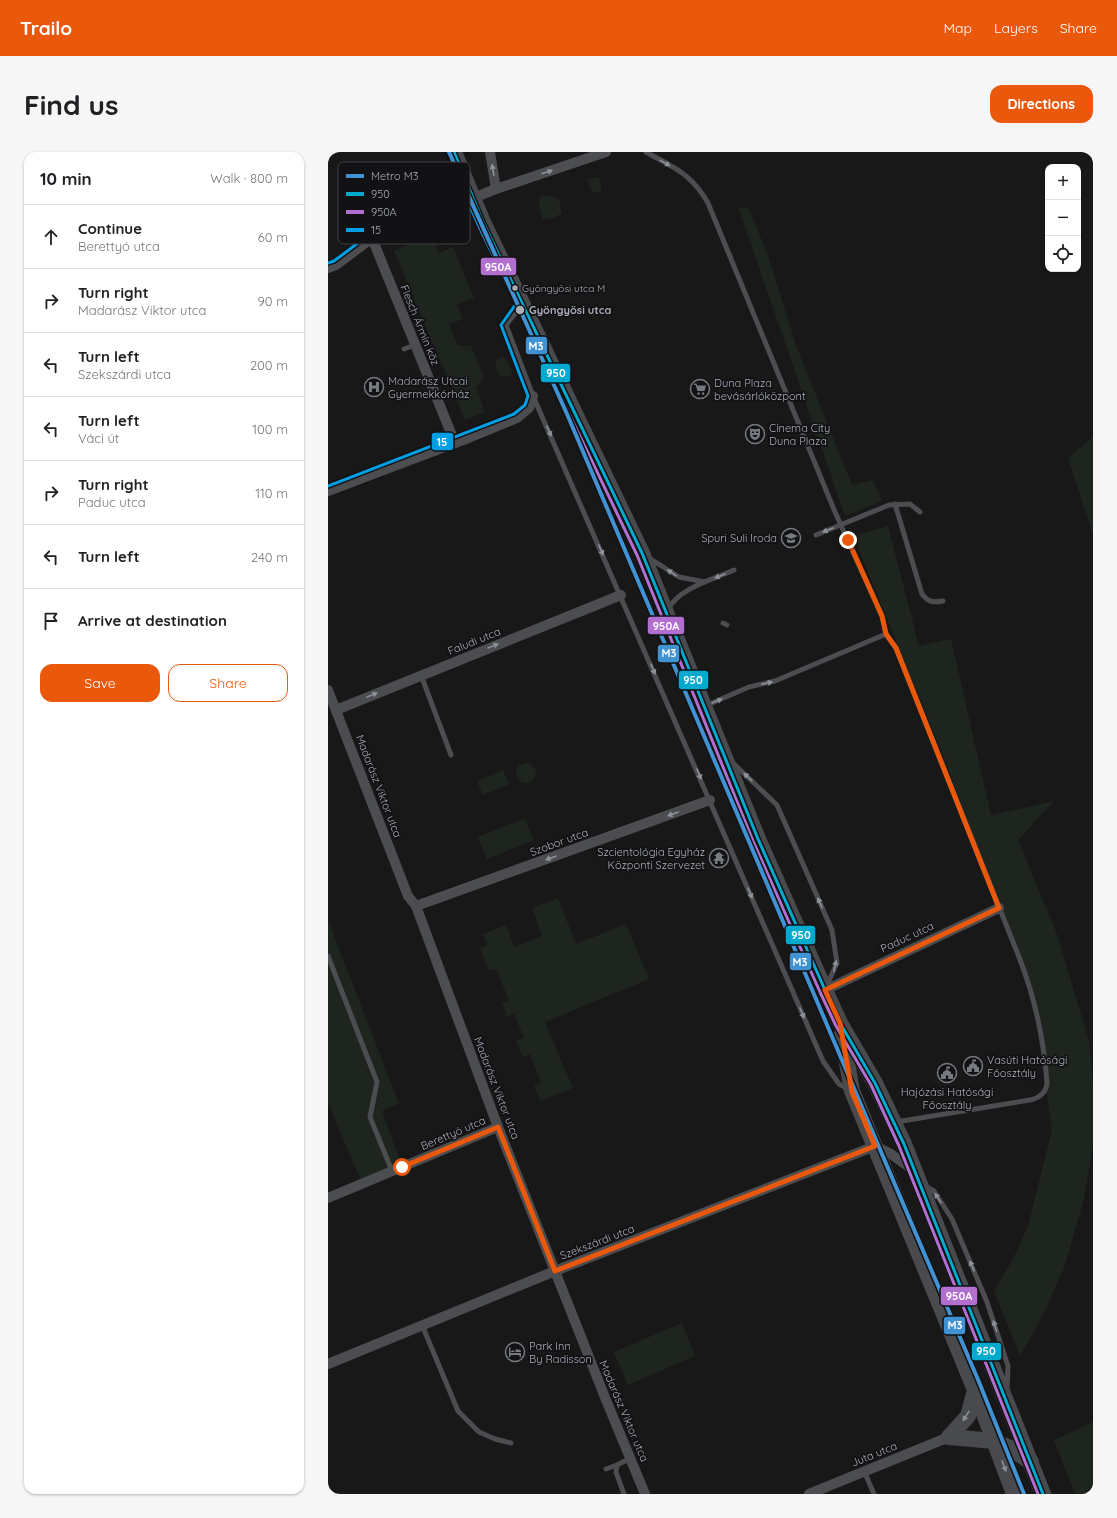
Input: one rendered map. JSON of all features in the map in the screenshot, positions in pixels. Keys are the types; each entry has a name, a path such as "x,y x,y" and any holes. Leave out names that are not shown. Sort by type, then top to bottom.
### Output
{"main road":[{"path":"454,152 458,162"},
{"path":"470,193 522,305 642,553 758,839 840,1023 875,1084 893,1122 917,1177 1043,1494"},
{"path":"840,1023 852,1092 976,1390 1014,1494"},
{"path":"976,1390 987,1406 994,1412 1001,1413 1003,1408 1001,1389"},
{"path":"948,1437 968,1416 976,1390"},
{"path":"948,1437 994,1441 1008,1447 1031,1462"}],"street":[{"path":"490,152 496,189"},
{"path":"472,198 606,152"},
{"path":"328,268 336,265 364,244"},
{"name":"Flesch Ármin köz","path":"374,244 455,443"},
{"path":"328,491 517,418 529,408 533,396"},
{"name":"Faludi utca","path":"336,710 621,595"},
{"name":"Madarász Viktor utca","path":"328,690 408,896 416,906 498,1127 608,1406 645,1494"},
{"name":"Szobor utca","path":"416,906 710,800"},
{"name":"Paduc utca","path":"825,990 999,908"},
{"name":"Berettyó utca","path":"328,1198 498,1127"},
{"path":"875,1146 891,1154 917,1177"},
{"name":"Szekszárdi utca","path":"328,1364 555,1271 875,1146"},
{"name":"Juta utca","path":"809,1494 948,1437"}],"lane":[{"path":"646,152 685,174 701,190 708,203 840,525 882,616 886,634 896,648 1019,957 1033,998 1040,1031 1046,1077 1046,1088 1039,1097 1030,1100 893,1122"},
{"path":"522,305 506,325 533,396 823,1061 840,1084 852,1092"},
{"path":"404,349 415,345"},
{"path":"895,504 922,594 926,600 933,602 943,601"},
{"path":"816,535 895,504 910,504 920,512"},
{"path":"642,553 679,577 706,582"},
{"path":"666,612 672,602 682,594 734,570"},
{"path":"704,706 749,687 775,681 886,634"},
{"path":"421,675 451,755"},
{"path":"724,755 777,805 832,930 837,963 825,990"},
{"path":"328,956 376,1082 370,1117 392,1171"},
{"path":"917,1177 934,1191 952,1219 987,1302 1008,1366 1007,1405"},
{"path":"422,1325 458,1411 479,1432 495,1439 511,1443"},
{"path":"606,1469 631,1458"},
{"path":"617,1465 616,1472 624,1494"},
{"path":"864,1471 874,1494"}],"shaded area":[{"path":"599,177 602,191 593,193 587,180"},
{"path":"546,196 559,198 562,213 554,218 543,219 539,206 540,197"},
{"path":"738,207 749,209 768,256 797,348 852,485 873,480 882,501 845,516"},
{"path":"410,244 435,244 439,253 453,247 474,298 457,305 463,319 449,324 458,346 471,346 484,378 476,388 485,412 465,420 394,251"},
{"path":"504,356 512,370 511,375 505,377 499,375 495,363"},
{"path":"1093,437 1093,535 1068,458"},
{"path":"888,526 919,646 951,639 991,815 1054,801 1018,840 1058,937 1089,1041 1093,1087 1093,1144 1084,1199 1064,1268 1043,1315 1020,1356 994,1291 1013,1259 1028,1226 1052,1130 1032,992 942,753 853,536"},
{"path":"526,763 533,766 536,773 533,780 526,783 519,780 516,773 519,766"},
{"path":"503,770 509,784 483,795 477,781"},
{"path":"525,818 534,840 487,859 478,837"},
{"path":"558,898 576,944 626,924 649,979 545,1022 573,1088 540,1101 534,1086 541,1083 530,1054 523,1057 516,1041 524,1038 514,1014 507,1016 502,1003 509,1000 496,969 489,971 480,948 487,945 483,934 506,925 514,947 542,936 532,908"},
{"path":"328,920 399,1104 382,1111 402,1167 362,1183 328,1103"},
{"path":"682,1323 695,1356 628,1385 614,1352"},
{"path":"1093,1422 1093,1494 1075,1494 1054,1440"}],"metro line":[{"name":"M3","path":"449,152 454,162"},
{"name":"M3","path":"470,199 567,414 979,1382 1024,1494"}],"transit line":[{"name":"950","path":"454,152 458,162"},
{"name":"950A","path":"449,154 452,162"},
{"name":"15","path":"449,154 452,162"},
{"name":"950","path":"470,191 483,222 642,553 758,839 840,1023 875,1083 904,1144 1043,1494"},
{"name":"950A","path":"470,205 637,555 753,841 820,992 836,1026 871,1085 899,1146 1038,1494"},
{"name":"15","path":"328,486 514,414 525,405 528,396 501,325 516,304 470,206"},
{"name":"15","path":"328,263 334,261 357,244"}],"place":[{"name":"Gyöngyösi utca M","path":"515,288"},
{"name":"Gyöngyösi utca","path":"520,310"},
{"name":"Madarász Utcai Gyermekkórház","path":"374,387"},
{"name":"Duna Plaza bevásárlóközpont","path":"700,389"},
{"name":"Cinema City Duna Plaza","path":"755,434"},
{"name":"Spuri Suli Iroda","path":"791,538"},
{"name":"Szcientológia Egyház Központi Szervezet","path":"719,858"},
{"name":"Vasúti Hatósági Főosztály","path":"973,1066"},
{"name":"Hajózási Hatósági Főosztály","path":"947,1073"},
{"name":"Park Inn By Radisson","path":"515,1352"}],"route":[{"path":"402,1167 498,1127 555,1271 875,1146 852,1092 840,1023 825,990 999,908 896,648 886,634 882,616 848,540"}]}
